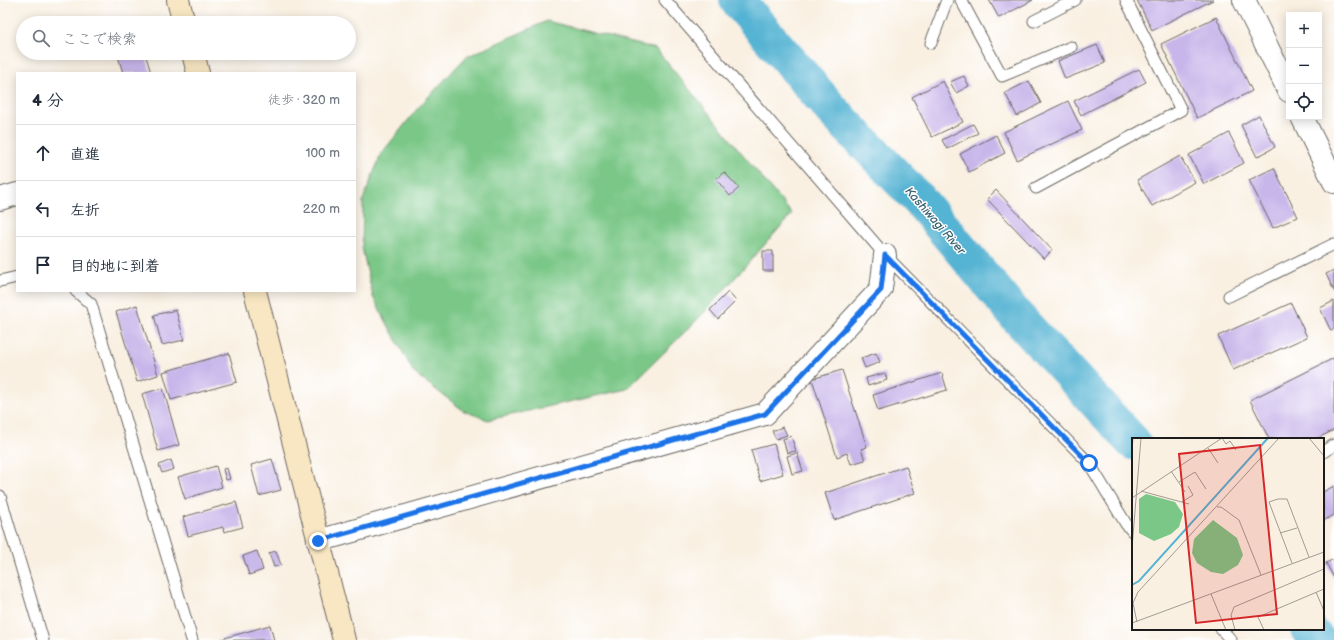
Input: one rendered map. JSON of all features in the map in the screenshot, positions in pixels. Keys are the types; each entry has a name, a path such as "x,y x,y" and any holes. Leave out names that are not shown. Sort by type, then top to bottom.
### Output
{"street":[{"path":"178,0 182,16"},
{"path":"1244,0 1286,85"},
{"path":"195,60 198,72"},
{"path":"1303,120 1334,182"},
{"path":"0,199 16,194"},
{"path":"318,541 765,414 881,290 885,255"},
{"path":"255,292 344,640"}],"lane":[{"path":"664,0 885,255 1089,463 1126,524 1132,531"},
{"path":"931,43 947,0"},
{"path":"961,0 1002,76 1072,47"},
{"path":"1034,21 1075,0"},
{"path":"1036,188 1180,110 1126,0"},
{"path":"1229,296 1334,244"},
{"path":"0,281 16,277"},
{"path":"77,292 91,304 192,640"},
{"path":"1324,451 1334,446"},
{"path":"0,496 43,640"},
{"path":"1222,630 1231,640"}],"green space":[{"path":"547,21 656,49 792,214 702,315 627,389 488,420 464,411 414,373 373,297 362,248 363,200 381,154 418,108 466,57"}],"building":[{"path":"989,0 1033,0 999,18"},
{"path":"1137,0 1213,0 1152,30"},
{"path":"1216,17 1252,91 1197,118 1161,44"},
{"path":"1097,45 1105,63 1065,79 1058,61"},
{"path":"119,60 147,60 151,72 123,72"},
{"path":"1139,69 1146,82 1081,115 1074,101"},
{"path":"964,76 969,86 956,93 950,82"},
{"path":"943,81 963,122 932,137 912,97"},
{"path":"1029,81 1041,103 1017,116 1005,93"},
{"path":"1068,101 1082,130 1017,160 1004,132"},
{"path":"1259,115 1275,147 1257,157 1241,125"},
{"path":"973,124 978,133 947,149 942,140"},
{"path":"1229,133 1244,163 1204,184 1189,155"},
{"path":"996,135 1005,153 969,172 960,154"},
{"path":"1180,156 1195,182 1152,206 1137,180"},
{"path":"1274,168 1298,217 1273,228 1249,180"},
{"path":"724,172 739,188 730,196 716,179"},
{"path":"996,190 1052,250 1044,259 987,199"},
{"path":"763,251 773,251 773,271 763,271"},
{"path":"1334,270 1334,291 1326,274"},
{"path":"728,292 736,301 718,319 710,310"},
{"path":"1334,301 1334,329 1331,331 1320,308"},
{"path":"1291,303 1307,337 1233,370 1218,336"},
{"path":"137,305 158,375 137,382 116,312"},
{"path":"176,310 184,340 162,345 154,315"},
{"path":"229,353 237,382 171,400 163,372"},
{"path":"876,353 880,362 865,368 861,358"},
{"path":"1334,358 1334,430 1318,438 1269,438 1250,400"},
{"path":"842,370 867,447 861,449 865,460 851,464 847,453 837,457 812,379"},
{"path":"885,373 887,380 868,386 866,378"},
{"path":"942,373 947,390 878,411 873,395"},
{"path":"163,388 179,445 158,451 142,394"},
{"path":"783,427 787,435 776,439 772,431"},
{"path":"791,436 796,451 787,453 783,439"},
{"path":"774,444 783,474 760,481 751,450"},
{"path":"797,453 803,471 792,474 787,456"},
{"path":"272,459 281,490 259,496 251,465"},
{"path":"171,460 174,469 162,473 159,465"},
{"path":"216,466 222,487 185,499 178,477"},
{"path":"906,466 915,493 834,520 825,493"},
{"path":"227,468 230,479 226,480 223,469"},
{"path":"1334,486 1334,515 1324,520 1324,491"},
{"path":"236,502 243,527 224,532 223,527 188,536 183,517"},
{"path":"257,551 263,570 249,575 243,556"},
{"path":"276,551 281,565 274,567 269,553"},
{"path":"1334,559 1334,578 1326,563"},
{"path":"270,625 274,640 218,640"}],"waterway":[{"name":"Kashiwagi River","path":"737,0 832,110 921,202 1018,318 1132,441"},
{"name":"Kashiwagi River","path":"1309,630 1318,640"}],"route":[{"path":"318,541 765,414 881,290 885,255 1089,463"}]}
